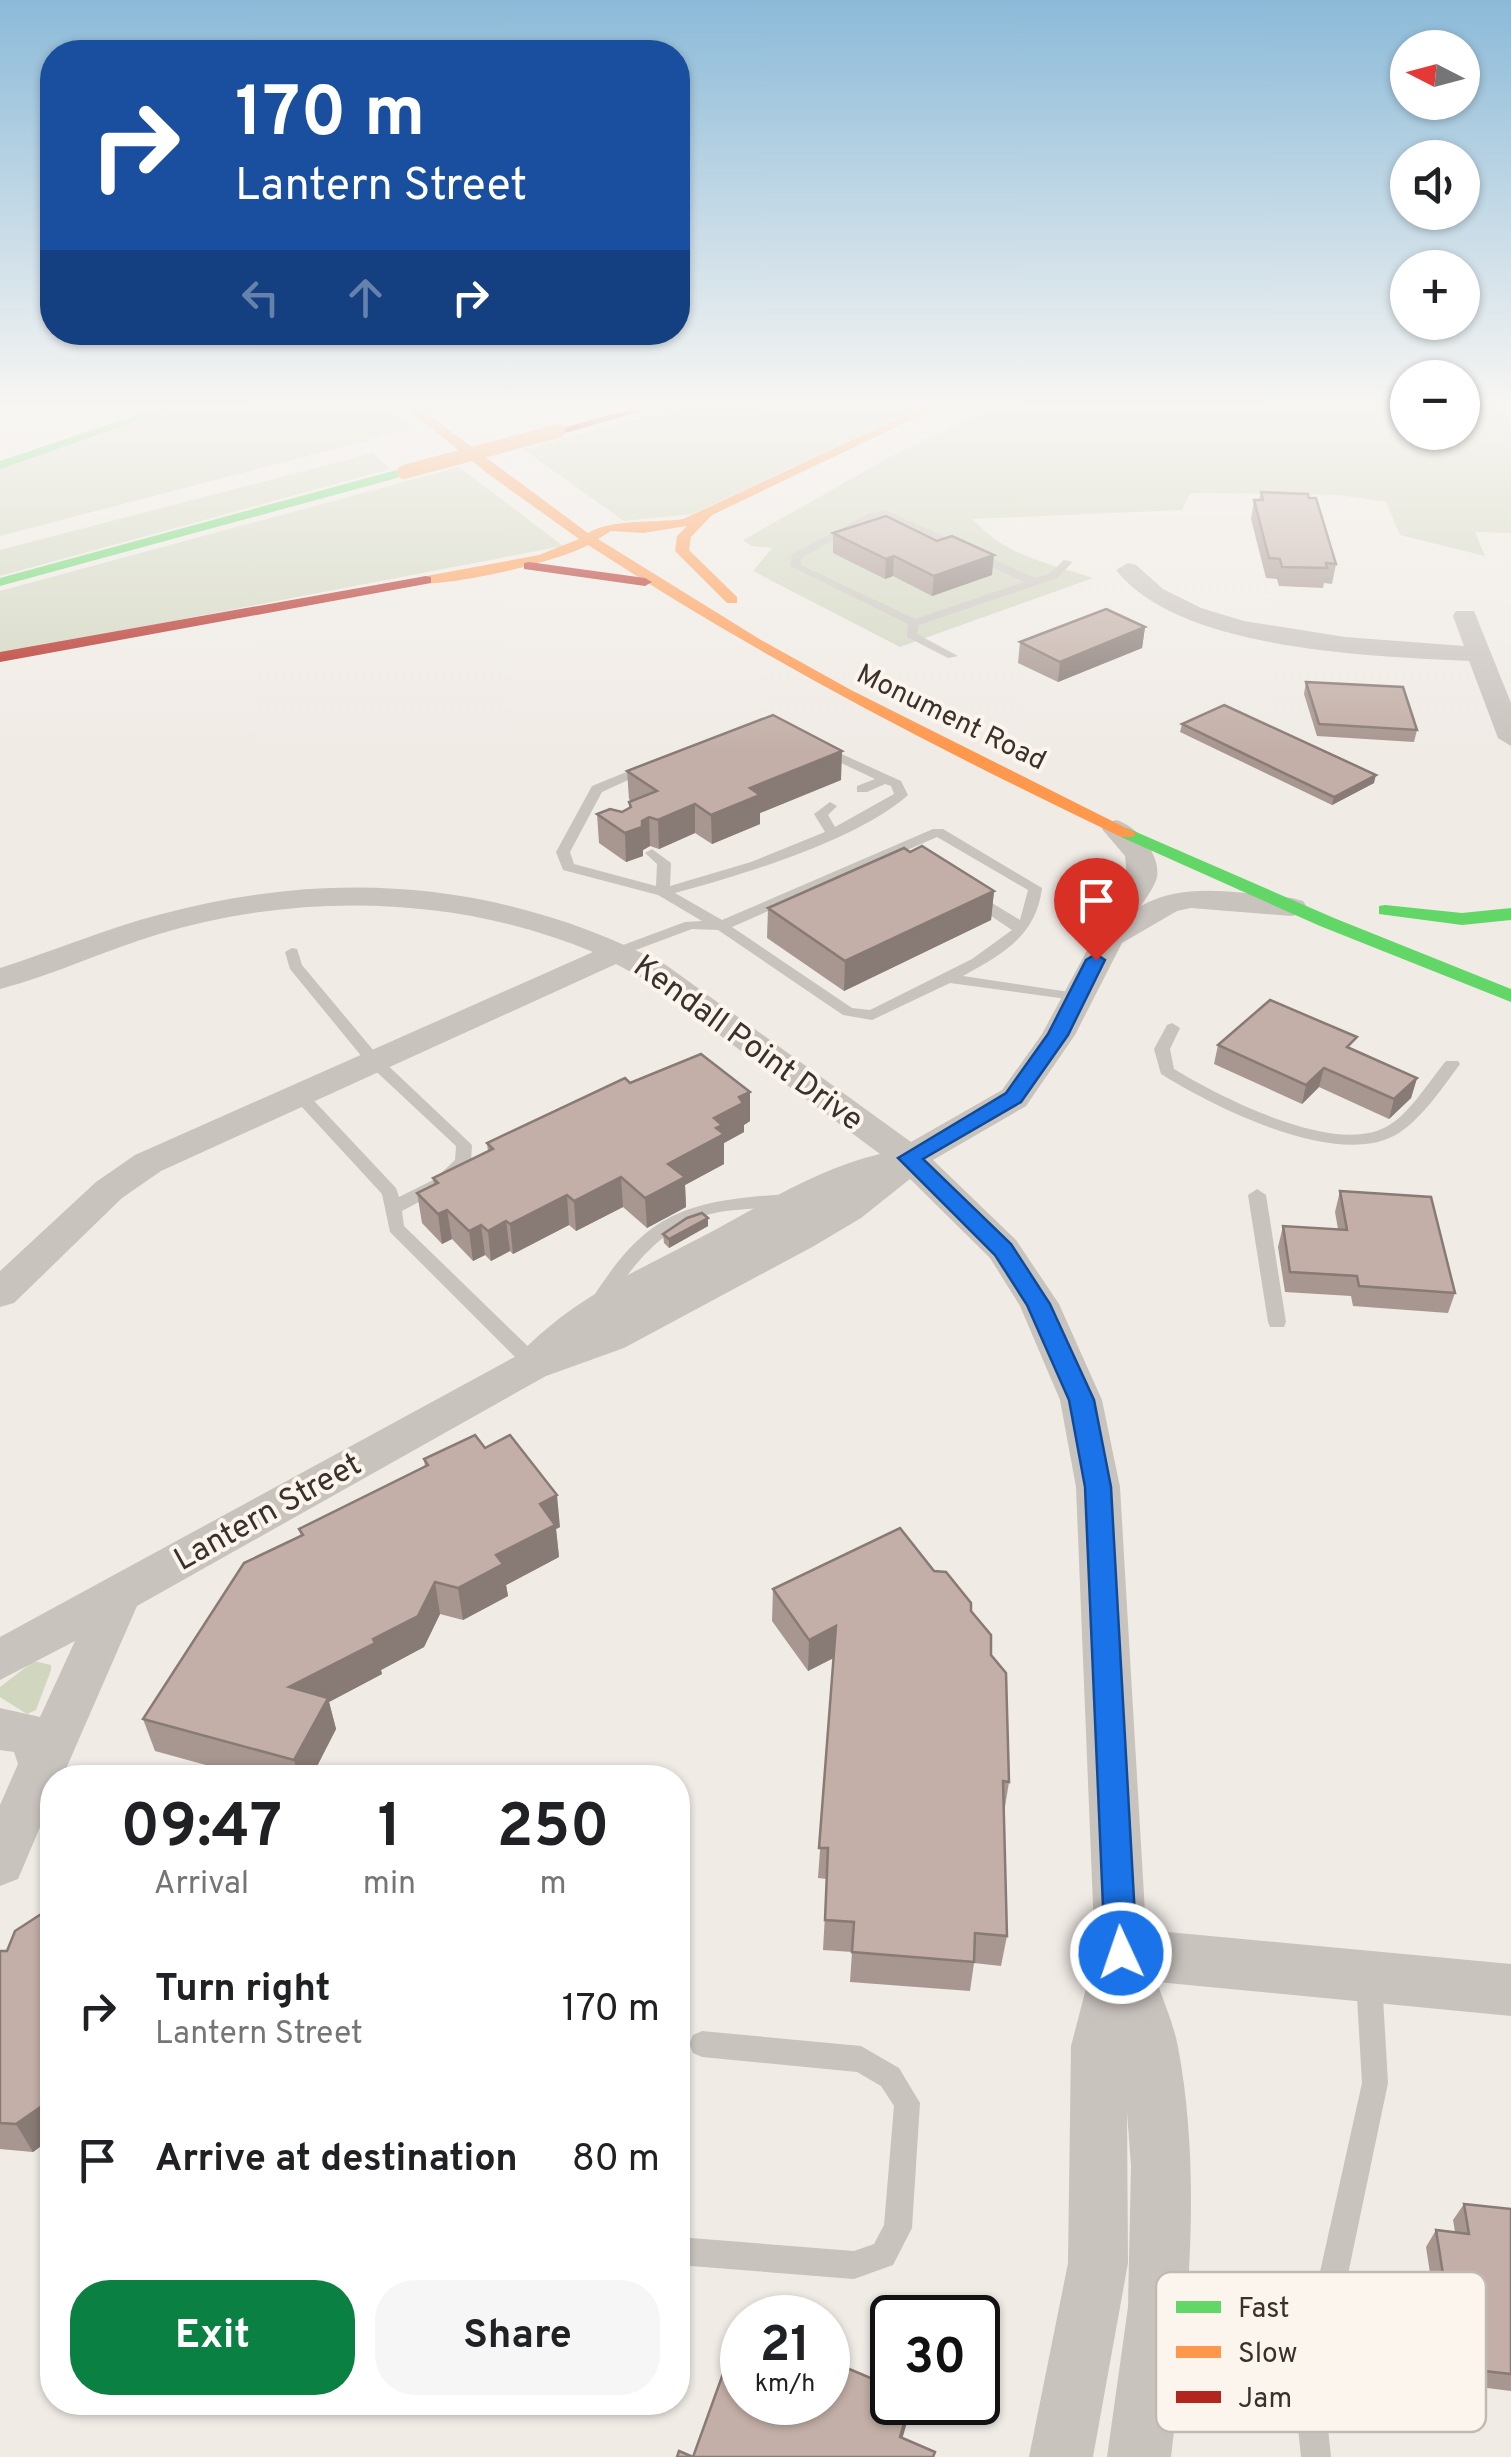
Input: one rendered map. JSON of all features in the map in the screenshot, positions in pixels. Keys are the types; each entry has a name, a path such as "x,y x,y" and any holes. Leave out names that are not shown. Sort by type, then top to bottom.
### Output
{"main road":[{"path":"0,582 218,523"},
{"name":"Monument Road","path":"558,523 645,582 873,712 1116,829 1292,907 1511,996"},
{"path":"602,523 741,605 682,551 684,536 697,523"},
{"path":"0,657 541,559 584,542 608,527 664,527 677,523"},
{"path":"492,568 558,567 645,582"},
{"path":"1457,939 1377,907 1462,919 1511,914"}],"street":[{"path":"1128,570 1140,586 1212,618 1254,631 1344,646 1480,654"},
{"path":"1465,616 1511,738"},
{"name":"Lantern Street","path":"534,1364 560,1336 593,1312 799,1200 864,1169 909,1158 1014,1098 1058,1035 1142,876 1139,854 1116,829"},
{"name":"Kendall Point Drive","path":"0,979 193,916 300,898 426,896 529,917 620,950 909,1158 1003,1249 1038,1304 1081,1400 1098,1487 1121,1953"},
{"path":"1107,940 1167,904 1191,899 1292,907"},
{"path":"0,1293 109,1190 148,1163 620,950"},
{"name":"Lantern Street","path":"0,1660 534,1364 571,1357 615,1336 830,1219 887,1183 909,1158"},
{"path":"43,1764 122,1591"},
{"path":"0,1729 26,1733 42,1747 43,1764"},
{"path":"0,1862 40,1771"},
{"path":"1121,1953 1511,1990"},
{"path":"1061,2457 1098,2263 1099,2046 1121,1953"},
{"path":"1121,1953 1150,2046 1160,2166 1159,2272"},
{"path":"1139,2457 1156,2329"}],"lane":[{"path":"859,523 796,556 795,566 914,623 1052,576 1068,562"},
{"path":"907,523 1034,582"},
{"path":"914,623 911,635 952,656"},
{"path":"664,892 713,881 870,816 901,796 896,784 814,745"},
{"path":"620,950 690,925 721,926 938,832 1035,888 1035,903 1019,937 872,1015 848,1012 721,926 664,892 568,867 562,852 592,812 597,789 665,761"},
{"path":"862,789 885,779"},
{"path":"830,806 821,814 832,832"},
{"path":"652,853 664,863 664,892"},
{"path":"954,886 1022,928"},
{"path":"292,952 295,966 373,1060 464,1145 464,1162 441,1183 394,1208"},
{"path":"948,978 1076,998"},
{"path":"1172,1028 1162,1049 1168,1071 1190,1087 1309,1136 1357,1142 1391,1131 1452,1064"},
{"path":"297,1093 390,1192 396,1228 534,1364"},
{"path":"1257,1194 1277,1322"},
{"path":"1334,2272 1375,2083 1368,1976"},
{"path":"690,2253 854,2265 883,2255 898,2228 908,2103 890,2078 861,2059 702,2044"},
{"path":"1313,2432 1316,2457"}],"green space":[{"path":"0,523 51,523 0,536"},
{"path":"105,523 194,523 0,576 0,550"},
{"path":"253,523 532,523 563,546 0,654 0,591"},
{"path":"774,523 977,523 1012,550 1093,578 900,647 753,571 772,548 751,546 743,540"},
{"path":"1395,523 1511,523 1511,533 1475,532 1485,556 1400,535"},
{"path":"34,1661 51,1665 51,1670 36,1710 27,1714 0,1697 0,1687"}],"building":[{"path":"865,523 900,523 937,541 952,536 994,555 934,576 894,556 886,559 833,533"},
{"path":"1260,523 1323,523 1336,564 1326,563 1327,568 1282,567 1280,559 1269,558"},
{"path":"1106,609 1145,627 1060,662 1020,642"},
{"path":"1306,682 1403,687 1417,730 1319,724"},
{"path":"1224,705 1376,775 1334,797 1182,724"},
{"path":"773,715 842,751 750,788 760,795 711,815 695,804 658,820 649,817 642,821 642,827 625,833 597,814 610,809 622,812 631,807 629,802 657,791 627,771"},
{"path":"922,846 994,891 845,961 768,908 904,848 910,852"},
{"path":"1270,1000 1357,1037 1347,1047 1417,1078 1394,1099 1324,1068 1306,1085 1218,1045"},
{"path":"701,1054 750,1092 739,1097 743,1103 714,1118 722,1125 716,1128 724,1134 668,1164 685,1177 645,1198 621,1177 574,1201 567,1195 510,1224 506,1221 488,1231 481,1225 469,1231 447,1210 438,1214 417,1193 438,1183 433,1178 493,1149 487,1143 625,1078 630,1083"},
{"path":"1340,1191 1431,1197 1455,1293 1359,1286 1357,1276 1290,1272 1283,1226 1347,1230"},
{"path":"702,1213 708,1218 669,1239 663,1234 687,1218"},
{"path":"475,1435 485,1448 510,1435 557,1495 540,1504 555,1525 496,1555 503,1564 458,1588 435,1582 418,1616 289,1687 328,1698 294,1760 143,1719 244,1563 303,1535 299,1529 428,1465 424,1459"},
{"path":"900,1528 934,1571 946,1572 971,1603 971,1611 991,1635 991,1655 1006,1673 1009,1782 1003,1781 1007,1936 975,1933 974,1962 852,1952 854,1922 825,1920 828,1848 819,1848 836,1626 809,1640 773,1589"},
{"path":"40,1915 40,2107 16,2124 0,2123 0,1951 7,1951 15,1931"},
{"path":"1464,2204 1511,2209 1511,2374 1486,2371 1486,2272 1443,2272 1436,2230 1469,2234"},
{"path":"850,2369 870,2378 870,2425 903,2425 900,2437 935,2452 933,2457 693,2457 720,2382 720,2425 850,2425"}],"traffic: fast":[{"path":"0,582 218,523"},
{"path":"1127,833 1327,922 1511,996"},
{"path":"1385,910 1462,919 1511,914"}],"traffic: slow":[{"path":"565,523 667,590 846,694 1127,833"},
{"path":"426,580 541,559 568,551 608,527 643,529 682,523"},
{"path":"697,523 684,536 682,551 732,600"}],"traffic: jam":[{"path":"529,566 645,582"},
{"path":"0,657 426,580"}],"route":[{"path":"1096,960 1058,1035 1014,1098 909,1158 1003,1249 1038,1304 1081,1400 1098,1487 1121,1953"}]}
